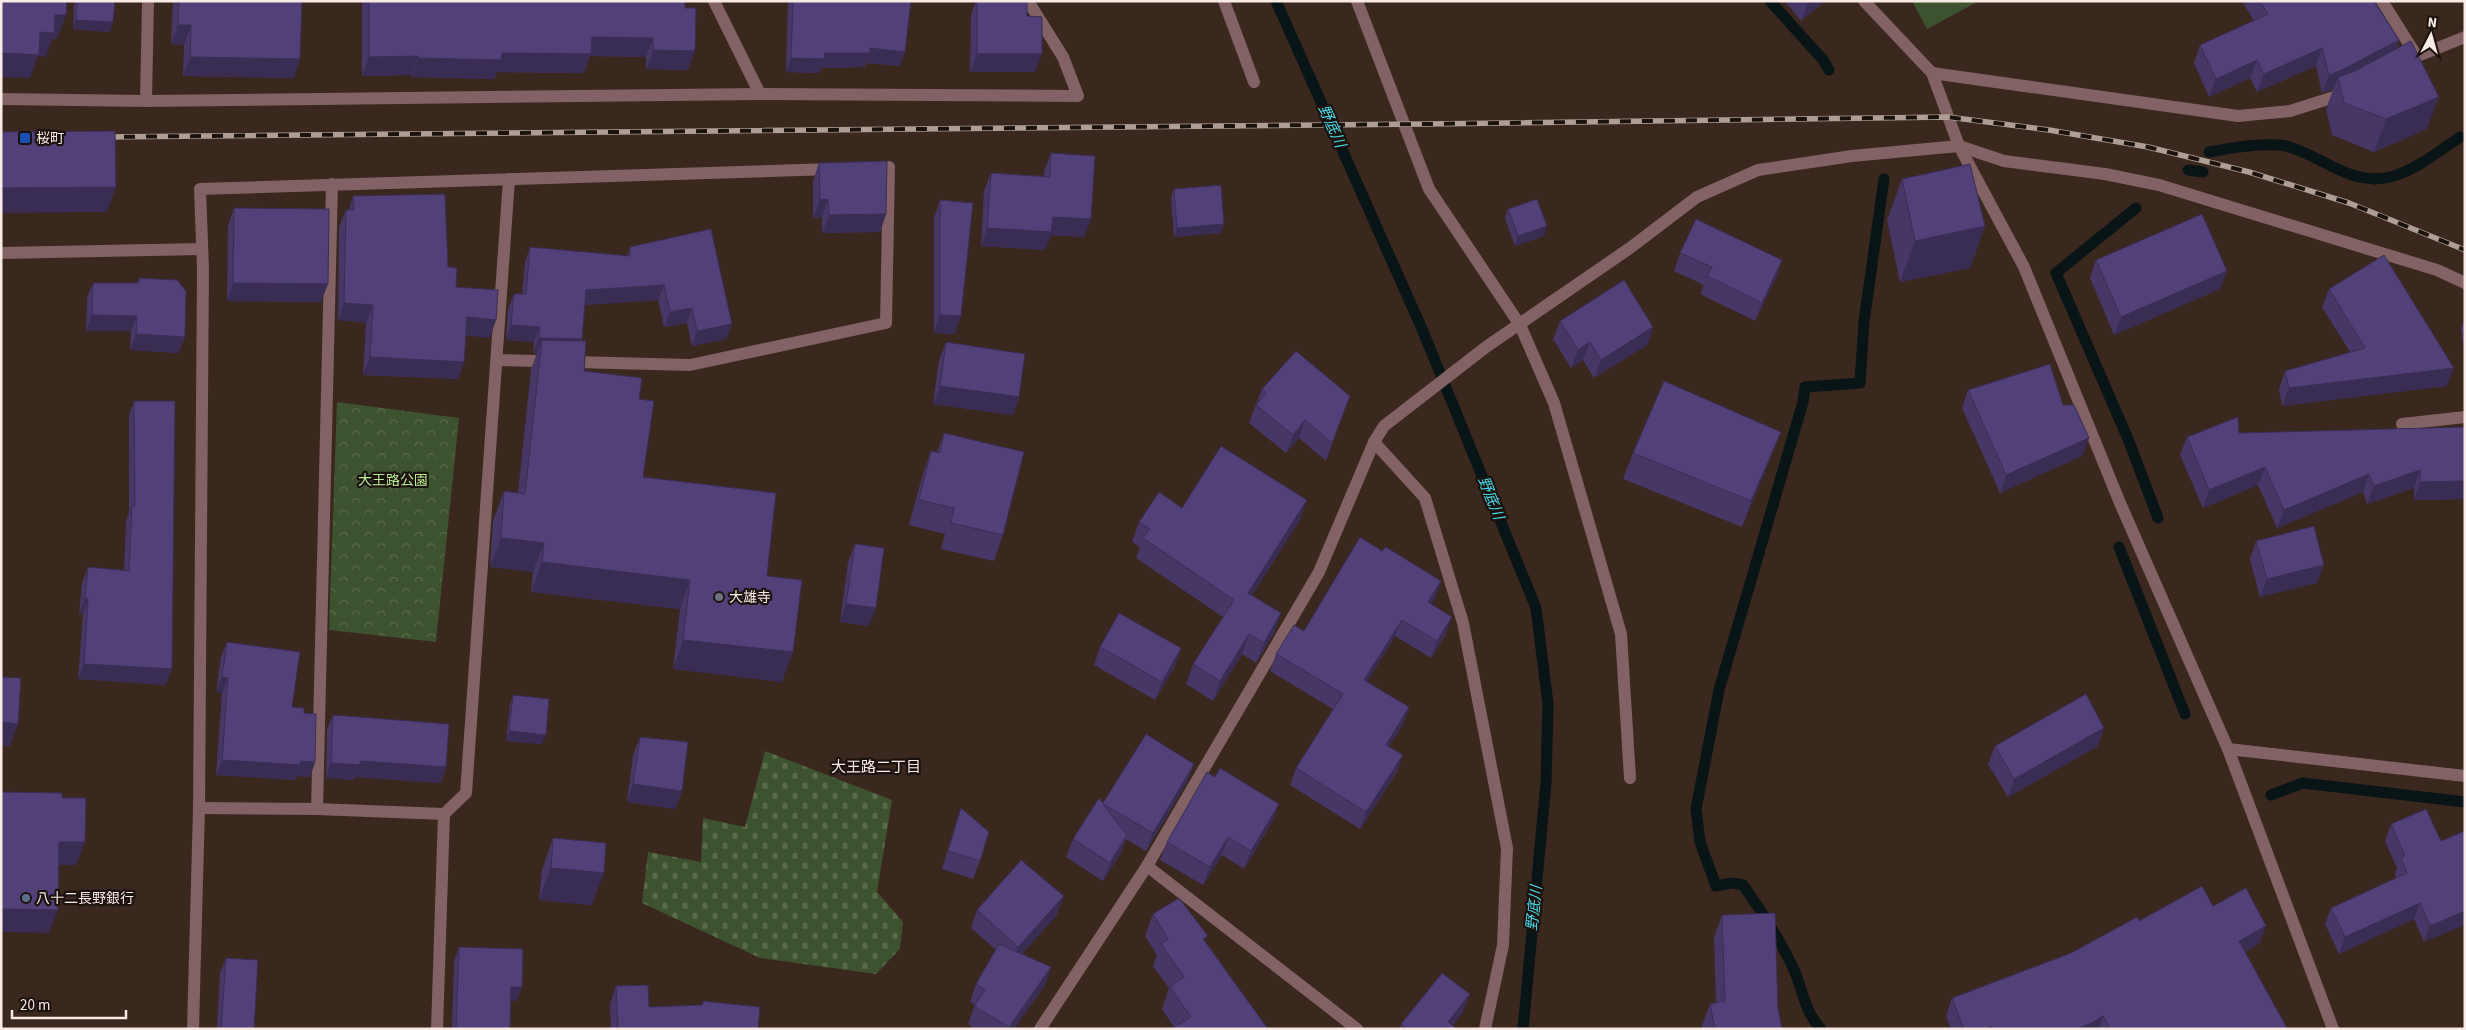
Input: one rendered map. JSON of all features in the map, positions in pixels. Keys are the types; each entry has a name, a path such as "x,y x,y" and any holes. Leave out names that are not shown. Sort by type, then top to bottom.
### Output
{"street":[{"path":"146,101 148,1"},
{"path":"714,1 760,94"},
{"path":"1,99 146,101 760,94 1078,96 1063,57 1028,1"},
{"path":"1224,1 1254,82"},
{"path":"1357,1 1429,190 1520,324 1554,403 1622,634 1630,778"},
{"path":"1864,1 1932,73 1959,146 2024,267 2120,503 2228,750 2333,1029"},
{"path":"2382,1 2416,55"},
{"path":"2390,69 2416,55 2465,37"},
{"path":"1932,73 2238,116 2290,111 2337,98 2354,88"},
{"path":"1040,1029 1147,866 1318,572 1374,442 1384,426 1486,347 1630,248 1697,197 1758,170 1852,156 1959,146 2004,161 2105,174 2159,185 2437,270 2465,283"},
{"path":"193,1029 199,808 200,189 888,167 886,323 690,365 497,360"},
{"path":"437,1029 444,814 466,793 508,179"},
{"path":"317,809 332,184"},
{"path":"1,253 201,249"},
{"path":"2402,424 2465,417"},
{"path":"1374,442 1425,498 1463,623 1507,848 1503,945 1484,1029"},
{"path":"2228,750 2465,776"},
{"path":"199,808 317,809 444,814"},
{"path":"1147,866 1357,1029"}],"green space":[{"path":"1912,1 1979,1 1927,29"},
{"name":"大王路公園","path":"337,402 459,418 436,642 329,630"},
{"path":"765,751 892,800 877,892 903,922 900,949 876,974 760,958 642,903 648,852 701,862 703,818 745,827"}],"building":[{"path":"1,1 67,1 66,15 55,15 54,33 40,32 39,55 1,53"},
{"path":"77,1 115,1 113,22 76,20"},
{"path":"179,1 302,1 300,59 190,57 191,25 178,25"},
{"path":"369,1 685,1 685,8 696,8 695,51 653,50 653,38 592,37 591,54 502,53 501,60 418,58 418,56 369,57"},
{"path":"793,1 911,1 905,52 870,48 870,53 825,53 824,59 791,58"},
{"path":"977,1 1027,1 1027,16 1042,17 1042,54 977,54"},
{"path":"2260,1 2374,1 2399,40 2329,75 2322,48 2264,74 2257,60 2216,79 2200,45 2268,14"},
{"path":"2411,41 2439,97 2386,119 2344,103 2338,77 2353,72"},
{"path":"115,131 116,187 1,188 1,132"},
{"path":"1051,153 1095,156 1091,219 1053,217 1051,232 987,228 991,173 1050,177"},
{"path":"887,161 886,214 829,215 828,199 820,200 819,163"},
{"path":"1970,164 1985,226 1915,241 1902,179"},
{"path":"1221,185 1224,224 1177,228 1174,189"},
{"path":"445,194 448,267 457,268 456,287 498,290 496,320 467,317 464,362 370,357 373,305 344,303 346,210 354,210 353,196"},
{"path":"1537,199 1547,226 1518,236 1508,209"},
{"path":"940,200 973,203 961,316 940,315"},
{"path":"234,208 329,209 328,284 233,283"},
{"path":"2202,214 2227,271 2121,317 2096,260"},
{"path":"1696,219 1782,260 1762,303 1707,276 1712,267 1680,253"},
{"path":"711,229 732,324 697,331 692,308 670,312 664,285 586,290 582,339 539,338 540,327 511,325 514,294 526,294 530,247 630,256 630,247"},
{"path":"2384,255 2454,368 2289,388 2285,371 2365,348 2329,289"},
{"path":"139,278 177,280 186,291 185,337 136,334 137,316 92,315 93,283 139,283"},
{"path":"1624,280 1653,327 1601,360 1590,342 1578,350 1560,321"},
{"path":"542,340 586,341 584,371 642,378 639,399 654,401 643,477 776,493 767,576 802,580 793,652 683,640 690,580 542,562 544,543 501,538 504,491 525,494"},
{"path":"946,342 1025,354 1019,397 940,386"},
{"path":"1296,351 1350,396 1332,443 1305,420 1293,435 1256,405 1266,393 1262,389"},
{"path":"2050,364 2063,405 2074,405 2089,438 2006,475 1968,390"},
{"path":"1664,381 1781,432 1751,501 1633,453"},
{"path":"134,401 175,401 172,669 84,664 88,599 85,599 88,567 129,571 132,506 135,506"},
{"path":"2238,417 2239,433 2465,427 2465,481 2420,482 2420,470 2374,486 2369,474 2284,510 2265,467 2209,490 2187,437"},
{"path":"944,433 1024,452 1003,535 951,523 954,508 919,500 931,451 940,453"},
{"path":"1221,446 1307,500 1248,593 1281,613 1264,643 1249,634 1220,681 1193,664 1234,600 1143,538 1150,529 1139,522 1159,492 1182,508"},
{"path":"2314,526 2324,565 2267,579 2256,541"},
{"path":"1360,537 1382,551 1386,547 1441,581 1428,602 1452,617 1437,641 1402,620 1364,680 1409,707 1386,745 1403,755 1366,812 1296,768 1343,694 1276,654 1294,625 1304,631"},
{"path":"855,544 884,548 876,608 846,604"},
{"path":"1119,613 1181,648 1162,682 1100,647"},
{"path":"227,642 300,652 292,707 304,708 304,713 316,714 315,762 301,761 300,765 222,760 228,678 222,677"},
{"path":"1,677 21,678 18,724 2,722 1,738"},
{"path":"2086,694 2104,728 2014,779 1995,746"},
{"path":"513,695 549,699 546,735 509,731"},
{"path":"333,715 449,724 446,767 360,761 360,765 331,763"},
{"path":"1146,734 1194,764 1153,833 1103,804 1127,835 1110,863 1073,839 1099,798 1103,803"},
{"path":"640,737 688,742 682,791 633,784"},
{"path":"1220,768 1279,804 1251,851 1228,837 1210,867 1167,842 1207,772 1215,777"},
{"name":"八十二長野銀行","path":"1,792 62,793 62,798 86,798 85,842 59,842 58,910 1,909"},
{"path":"961,808 989,832 980,861 948,851"},
{"path":"2426,809 2441,841 2465,831 2465,911 2430,926 2420,903 2345,937 2331,908 2407,873 2401,858 2405,856 2391,824"},
{"path":"553,838 606,843 604,873 551,868"},
{"path":"1021,860 1064,896 1018,947 977,910"},
{"path":"2202,886 2213,906 2246,888 2266,926 2239,941 2287,1028 2110,1029 2103,1016 2092,1023 2076,1029 1993,1029 1992,1026 1985,1029 1964,1029 1952,998 2071,953 2137,917 2139,921"},
{"path":"1179,898 1208,936 1203,939 1268,1029 1171,1029 1191,1017 1170,987 1184,977 1161,944 1168,939 1153,914"},
{"path":"1775,913 1778,1008 1782,1029 1715,1029 1710,1004 1725,1001 1722,915"},
{"path":"999,944 1051,967 1009,1027 974,1006 985,990 976,984"},
{"path":"459,947 523,949 522,987 511,987 510,1029 456,1029"},
{"path":"226,958 258,960 254,1029 221,1029"},
{"path":"1442,973 1470,994 1448,1022 1457,1029 1407,1029 1401,1024"},
{"path":"648,985 649,1007 703,1005 703,1001 760,1007 758,1029 618,1029 616,986"}],"waterway":[{"name":"野底川","path":"1276,1 1422,329 1536,608 1548,704 1546,783 1523,1029"},
{"path":"1770,1 1824,61 1829,70"},
{"path":"2209,152 2258,145 2286,146 2299,150 2349,174 2362,178 2376,179 2390,177 2409,170 2460,137"},
{"path":"2188,170 2203,172"},
{"path":"1821,1029 1811,1016 1795,972 1784,950 1743,885 1732,883 1716,886 1700,842 1696,809 1719,690 1803,402 1805,387 1860,383 1864,322 1884,179"},
{"path":"2136,208 2056,273 2128,439 2158,518"},
{"path":"2119,547 2185,714"},
{"path":"2271,795 2303,783 2465,802"}],"railway":[{"path":"102,137 1948,117 2049,130 2148,147 2249,172 2349,203 2465,250"}],"place":[{"name":"桜町","path":"25,138"},
{"name":"大雄寺","path":"719,597"},
{"name":"八十二長野銀行","path":"26,898"}],"district":[{"name":"大王路二丁目","path":"876,767"}]}
